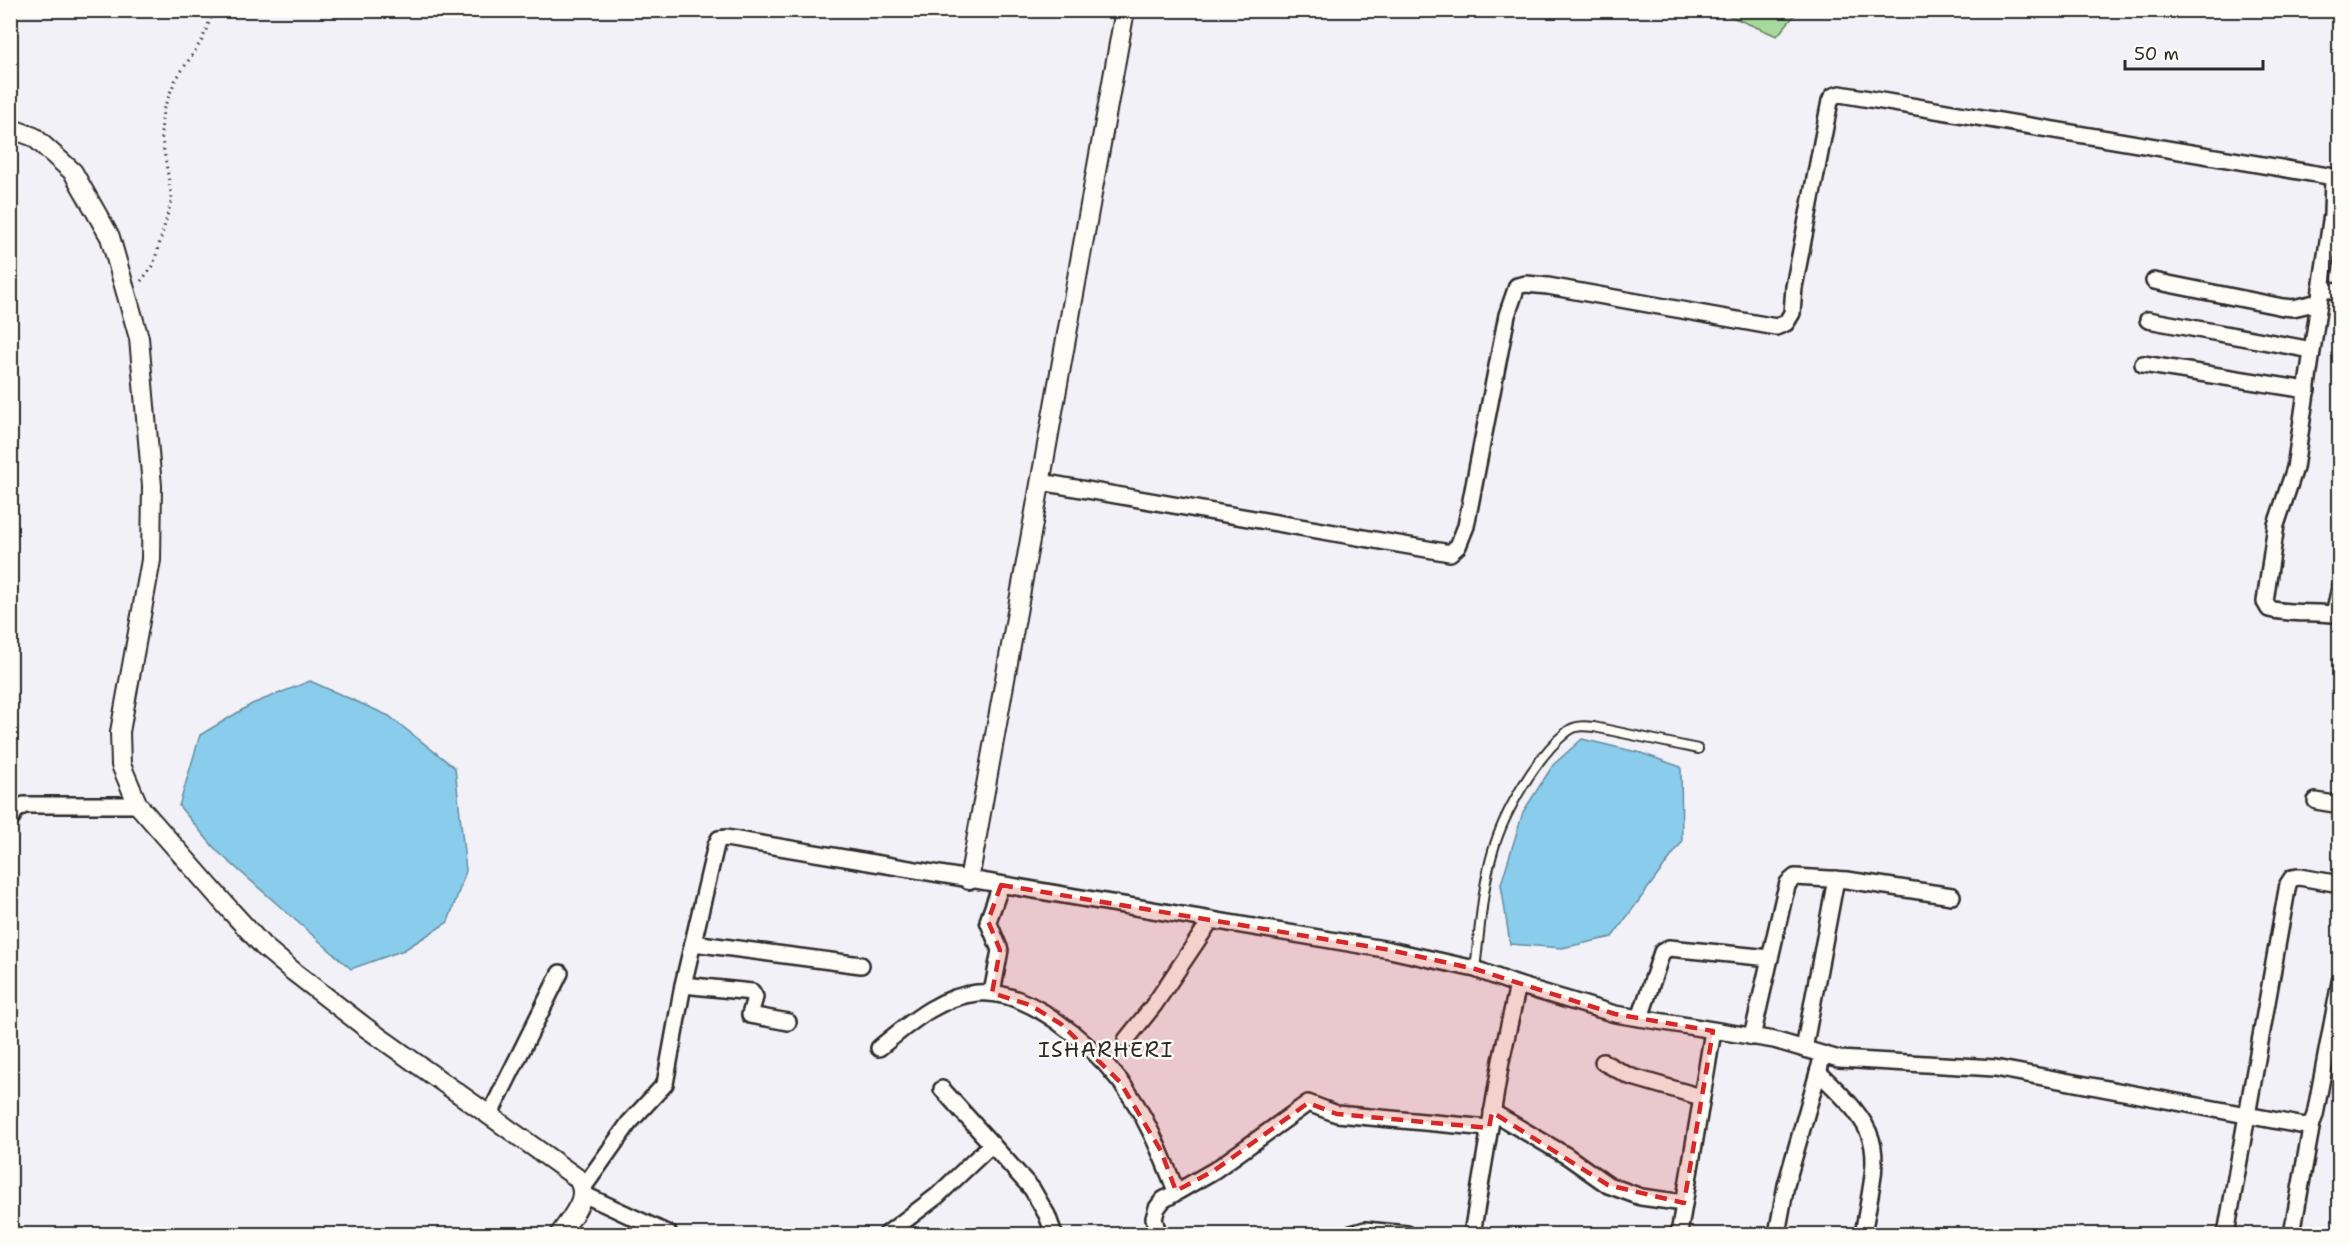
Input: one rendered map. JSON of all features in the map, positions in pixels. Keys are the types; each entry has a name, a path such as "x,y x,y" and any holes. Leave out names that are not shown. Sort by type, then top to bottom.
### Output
{"street":[{"path":"969,880 1125,10"},
{"path":"1041,482 1450,553 1458,546 1466,526 1507,315 1517,286 1526,284 1548,286 1776,327 1786,323 1792,313 1794,287 1830,101 1833,96 1840,94 2336,177 2295,468 2276,525 2265,606 2291,614 2315,610 2337,614 2340,588"},
{"path":"10,128 34,137 73,172 110,237 139,338 152,486 151,560 120,732 121,765 138,805 263,945 365,1027 569,1171 583,1191 669,1234"},
{"path":"2154,281 2293,308 2320,295 2340,292"},
{"path":"2148,320 2312,350"},
{"path":"2144,364 2307,390"},
{"path":"2316,801 2340,805"},
{"path":"10,821 15,811 24,805 138,805"},
{"path":"560,1234 583,1191 629,1123 665,1084 682,985 716,845 719,839 726,838 1390,950 1475,969 1578,1005 1752,1037 1839,1059 1995,1068 2305,1126 2312,1123"},
{"path":"1752,1037 1788,883 1795,877 1836,879 1952,896"},
{"path":"2226,1234 2289,885 2292,878 2299,877 2340,884"},
{"path":"1804,1049 1836,879"},
{"path":"992,993 1000,950 988,921 1001,885"},
{"path":"1126,1040 1154,1005 1212,920"},
{"path":"693,944 861,965"},
{"path":"1640,1018 1662,952 1669,948 1770,958"},
{"path":"490,1114 560,973"},
{"path":"2292,1234 2340,982"},
{"path":"682,985 752,992 755,997 750,1015 789,1022"},
{"path":"1472,1234 1489,1128 1518,985"},
{"path":"879,1048 923,1013 950,999 977,993 992,993 1010,996 1030,1005 1062,1024 1120,1082 1161,1151 1176,1191"},
{"path":"1679,1234 1713,1031"},
{"path":"1777,1234 1786,1185 1823,1055"},
{"path":"1603,1062 1629,1076 1701,1097"},
{"path":"1818,1072 1858,1111 1872,1136 1875,1160 1863,1234"},
{"path":"942,1089 1032,1189 1047,1215 1054,1234"},
{"path":"1158,1234 1154,1218 1157,1208 1176,1191 1215,1170 1308,1103 1336,1114 1489,1128"},
{"path":"1492,1112 1567,1156 1608,1185 1641,1197 1684,1203"},
{"path":"887,1234 937,1196 992,1144"},
{"path":"1352,1234 1365,1230 1407,1234"}],"lane":[{"path":"1475,969 1493,850 1514,802 1543,758 1569,730 1580,726 1594,727 1698,749"}],"path":[{"path":"126,293 145,278 153,266 169,217 172,199 161,133 163,110 179,75 202,40 214,10"}],"highlighted area":[{"path":"1001,885 1390,950 1475,969 1615,1014 1713,1031 1684,1203 1608,1185 1492,1112 1489,1128 1337,1114 1308,1103 1215,1170 1176,1191 1161,1151 1120,1082 1061,1024 1030,1005 992,993 1000,950 988,921"}],"green space":[{"path":"1718,11 1798,11 1777,36"}],"water":[{"path":"310,681 389,716 455,768 466,871 448,922 404,950 351,969 217,851 179,806 200,735 252,704"},
{"path":"1582,739 1641,753 1681,767 1682,842 1612,937 1562,948 1510,944 1501,884 1523,812 1553,765"}],"district":[{"name":"ISHARHERI","path":"1106,1050"}]}
